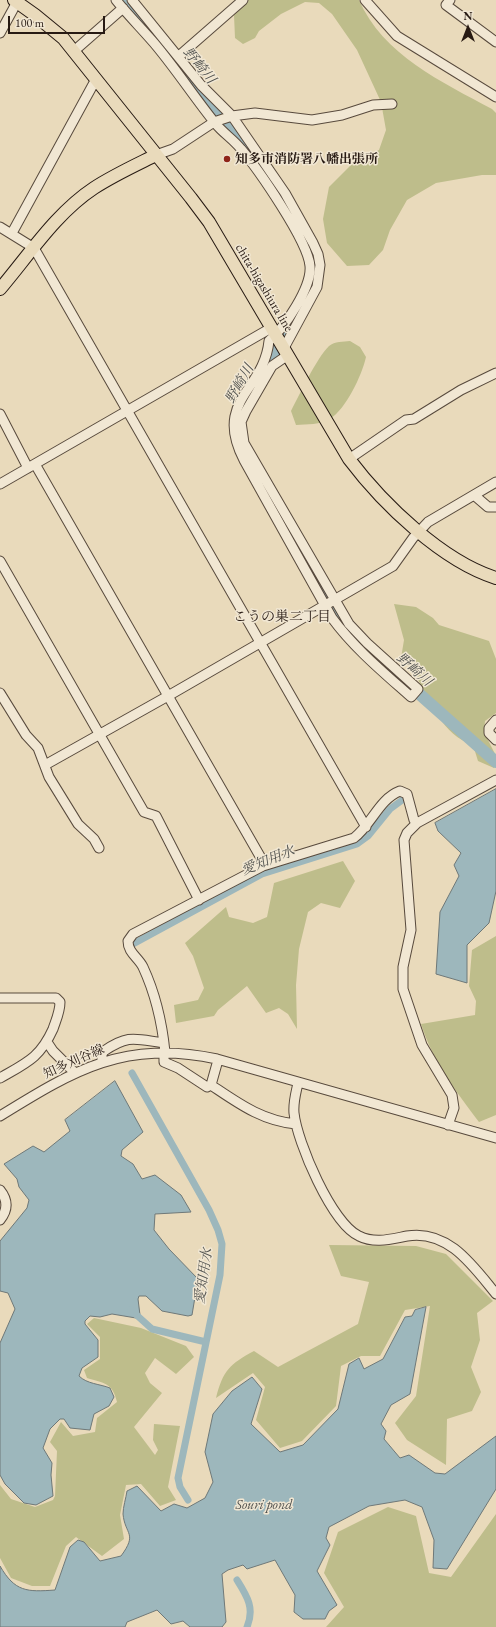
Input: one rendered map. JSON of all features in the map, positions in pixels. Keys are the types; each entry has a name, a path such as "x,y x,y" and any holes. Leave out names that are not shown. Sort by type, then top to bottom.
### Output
{"main road":[{"name":"chita-higashiura line","path":"15,1 48,25 74,51 95,81 209,222 349,459 377,495 419,532 463,564 496,578"},
{"path":"0,289 57,221 94,188 156,155"}],"street":[{"path":"0,484 127,411 280,342 317,287 320,271 318,254 285,193 223,120 116,0"},
{"path":"132,0 201,85 240,148 270,188 306,250 310,264 309,281 280,342 272,366 241,422 242,436 244,443 329,603 349,639 411,697 418,689 357,633 343,615 329,603 313,581 244,460 233,432 233,420 238,403 268,354 269,341 280,342"},
{"path":"178,56 243,0"},
{"path":"366,0 397,36 496,97"},
{"path":"450,0 446,5 496,42"},
{"path":"0,33 15,1"},
{"path":"74,51 123,8"},
{"path":"12,233 95,81"},
{"path":"156,155 173,149 223,120 255,113 312,120 342,115 373,105 392,104"},
{"path":"0,227 12,233 34,248 366,827"},
{"path":"349,459 406,420 414,418 462,390 496,373"},
{"path":"0,414 168,696 261,858 264,866"},
{"path":"45,765 393,566 428,522 496,482"},
{"path":"474,495 488,507 496,507"},
{"path":"0,562 144,812 156,816 199,900"},
{"path":"0,693 26,735 38,748 49,777 78,824 94,838 99,848"},
{"path":"496,720 492,722 489,728 489,733 496,740"},
{"path":"448,1125 455,1102 422,1044 403,989 403,967 411,930 404,840 407,833 418,823 496,780"},
{"path":"296,1124 268,1119 242,1107 211,1085 207,1087 178,1068 164,1062 160,1015 156,998 142,966 128,947 128,941 133,934 264,866 354,838 366,827 391,794 400,791 407,794 414,820"},
{"path":"0,998 56,998 60,1002 60,1009 47,1042 41,1050 30,1060 0,1078"},
{"path":"102,1062 102,1054 104,1051 123,1040 137,1039 164,1051 191,1054 218,1060 496,1138"},
{"path":"47,1042 75,1073"},
{"name":"知多刈谷線","path":"0,1116 75,1073 102,1062 130,1055 164,1051"},
{"path":"211,1085 218,1060"},
{"path":"298,1083 294,1106 296,1124 315,1176 332,1207 352,1233 372,1240 389,1240 412,1236 425,1236 439,1240 458,1252 496,1294"},
{"path":"0,1190 4,1195 6,1206 4,1215 0,1220"}],"shaded area":[{"path":"247,0 359,0 370,19 398,52 434,77 492,109 496,113 496,175 482,175 436,183 407,200 390,230 383,250 369,265 347,266 327,243 323,219 329,187 352,164 379,150 386,130 381,102 357,50 332,14 319,3 305,2 281,14 259,31 255,38 243,44 235,38 234,15"},
{"path":"350,341 360,347 366,357 357,382 342,408 326,421 313,424 296,425 291,411 319,359 331,344"},
{"path":"394,604 416,607 433,618 439,625 489,641 496,659 496,713 485,721 484,732 495,754 494,768 478,761 473,745 453,734 445,726 433,708 417,678 401,658 404,640"},
{"path":"343,861 355,881 340,908 321,903 308,912 299,949 296,985 297,1029 288,1014 279,1008 266,1013 247,986 218,1010 214,1016 176,1023 174,1005 198,1000 204,988 193,956 185,943 226,907 229,917 253,923 267,917 274,883"},
{"path":"496,936 496,1115 479,1122 446,1076 432,1051 421,1024 475,1015 476,1001 469,986 472,950"},
{"path":"329,1245 416,1246 446,1254 493,1301 477,1313 480,1340 471,1367 481,1392 472,1411 447,1419 446,1465 407,1440 395,1423 416,1396 430,1306 405,1310 380,1356 361,1356 341,1366 336,1406 302,1441 280,1448 256,1420 265,1387 253,1373 216,1398 225,1374 233,1364 254,1351 278,1367 358,1324 369,1282 341,1276"},
{"path":"94,1318 141,1328 186,1346 194,1357 176,1374 155,1358 145,1373 150,1383 162,1393 134,1427 155,1455 158,1450 153,1440 154,1424 180,1426 168,1487 176,1500 160,1506 141,1484 126,1485 120,1515 124,1539 102,1556 76,1537 66,1546 50,1586 32,1586 11,1578 0,1558 0,1485 11,1499 35,1507 53,1500 55,1496 57,1451 50,1442 61,1422 73,1436 95,1432 97,1418 117,1402 110,1387 87,1378 84,1370 100,1359 100,1337 87,1324"},
{"path":"388,1507 416,1516 429,1573 451,1577 496,1514 496,1627 326,1627 344,1607 324,1573 338,1532"}],"water":[{"path":"496,789 496,891 489,923 467,945 467,983 436,974 440,912 459,876 454,865 461,853 438,831 435,823"},
{"path":"115,1081 143,1132 122,1150 121,1156 133,1164 142,1179 155,1175 181,1195 191,1212 155,1214 154,1230 169,1249 198,1279 192,1315 188,1316 162,1311 146,1296 139,1296 140,1315 136,1318 112,1314 100,1317 90,1316 85,1321 85,1324 98,1340 98,1357 82,1368 79,1376 82,1379 110,1388 114,1397 109,1406 94,1414 90,1430 70,1428 64,1419 60,1419 50,1429 43,1448 52,1463 51,1475 53,1496 36,1505 24,1503 5,1484 0,1475 0,1343 15,1309 8,1293 0,1291 0,1241 27,1208 29,1200 19,1187 17,1179 4,1164 33,1146 44,1152 70,1131 65,1120"},
{"name":"Souri pond","path":"426,1307 410,1394 391,1405 381,1424 386,1431 384,1439 400,1458 409,1455 435,1473 445,1474 496,1436 496,1489 447,1569 433,1568 434,1540 422,1507 405,1500 369,1506 329,1527 326,1538 330,1545 317,1571 337,1605 329,1611 325,1619 303,1619 294,1612 295,1595 275,1560 247,1569 243,1565 228,1570 222,1574 226,1622 222,1627 190,1627 183,1621 171,1624 157,1610 127,1622 125,1627 0,1627 0,1566 11,1581 17,1586 37,1591 55,1590 70,1547 78,1540 84,1542 100,1561 121,1556 129,1543 130,1538 123,1514 127,1491 137,1486 161,1511 174,1504 187,1508 205,1498 213,1482 205,1452 213,1414 232,1391 252,1377 262,1389 251,1424 280,1452 303,1445 338,1409 349,1364 359,1358 364,1369 383,1359 405,1317 412,1316 415,1310"}],"waterway":[{"name":"野崎川","path":"123,0 166,48 265,171 313,254 314,275 310,291 239,414"},
{"name":"野崎川","path":"261,482 339,617 355,637 496,762"},
{"name":"愛知用水","path":"133,944 262,874 357,844 368,836 390,809 405,798"},
{"name":"愛知用水","path":"132,1073 209,1210 218,1230 222,1244 220,1275 178,1478 180,1487 188,1500"},
{"path":"131,1310 152,1329 206,1342"},
{"name":"愛知用水","path":"237,1580 249,1602 250,1614 247,1627"}],"place":[{"name":"知多市消防署八幡出張所","path":"227,159"}],"district":[{"name":"こうの巣二丁目","path":"282,617"}]}
